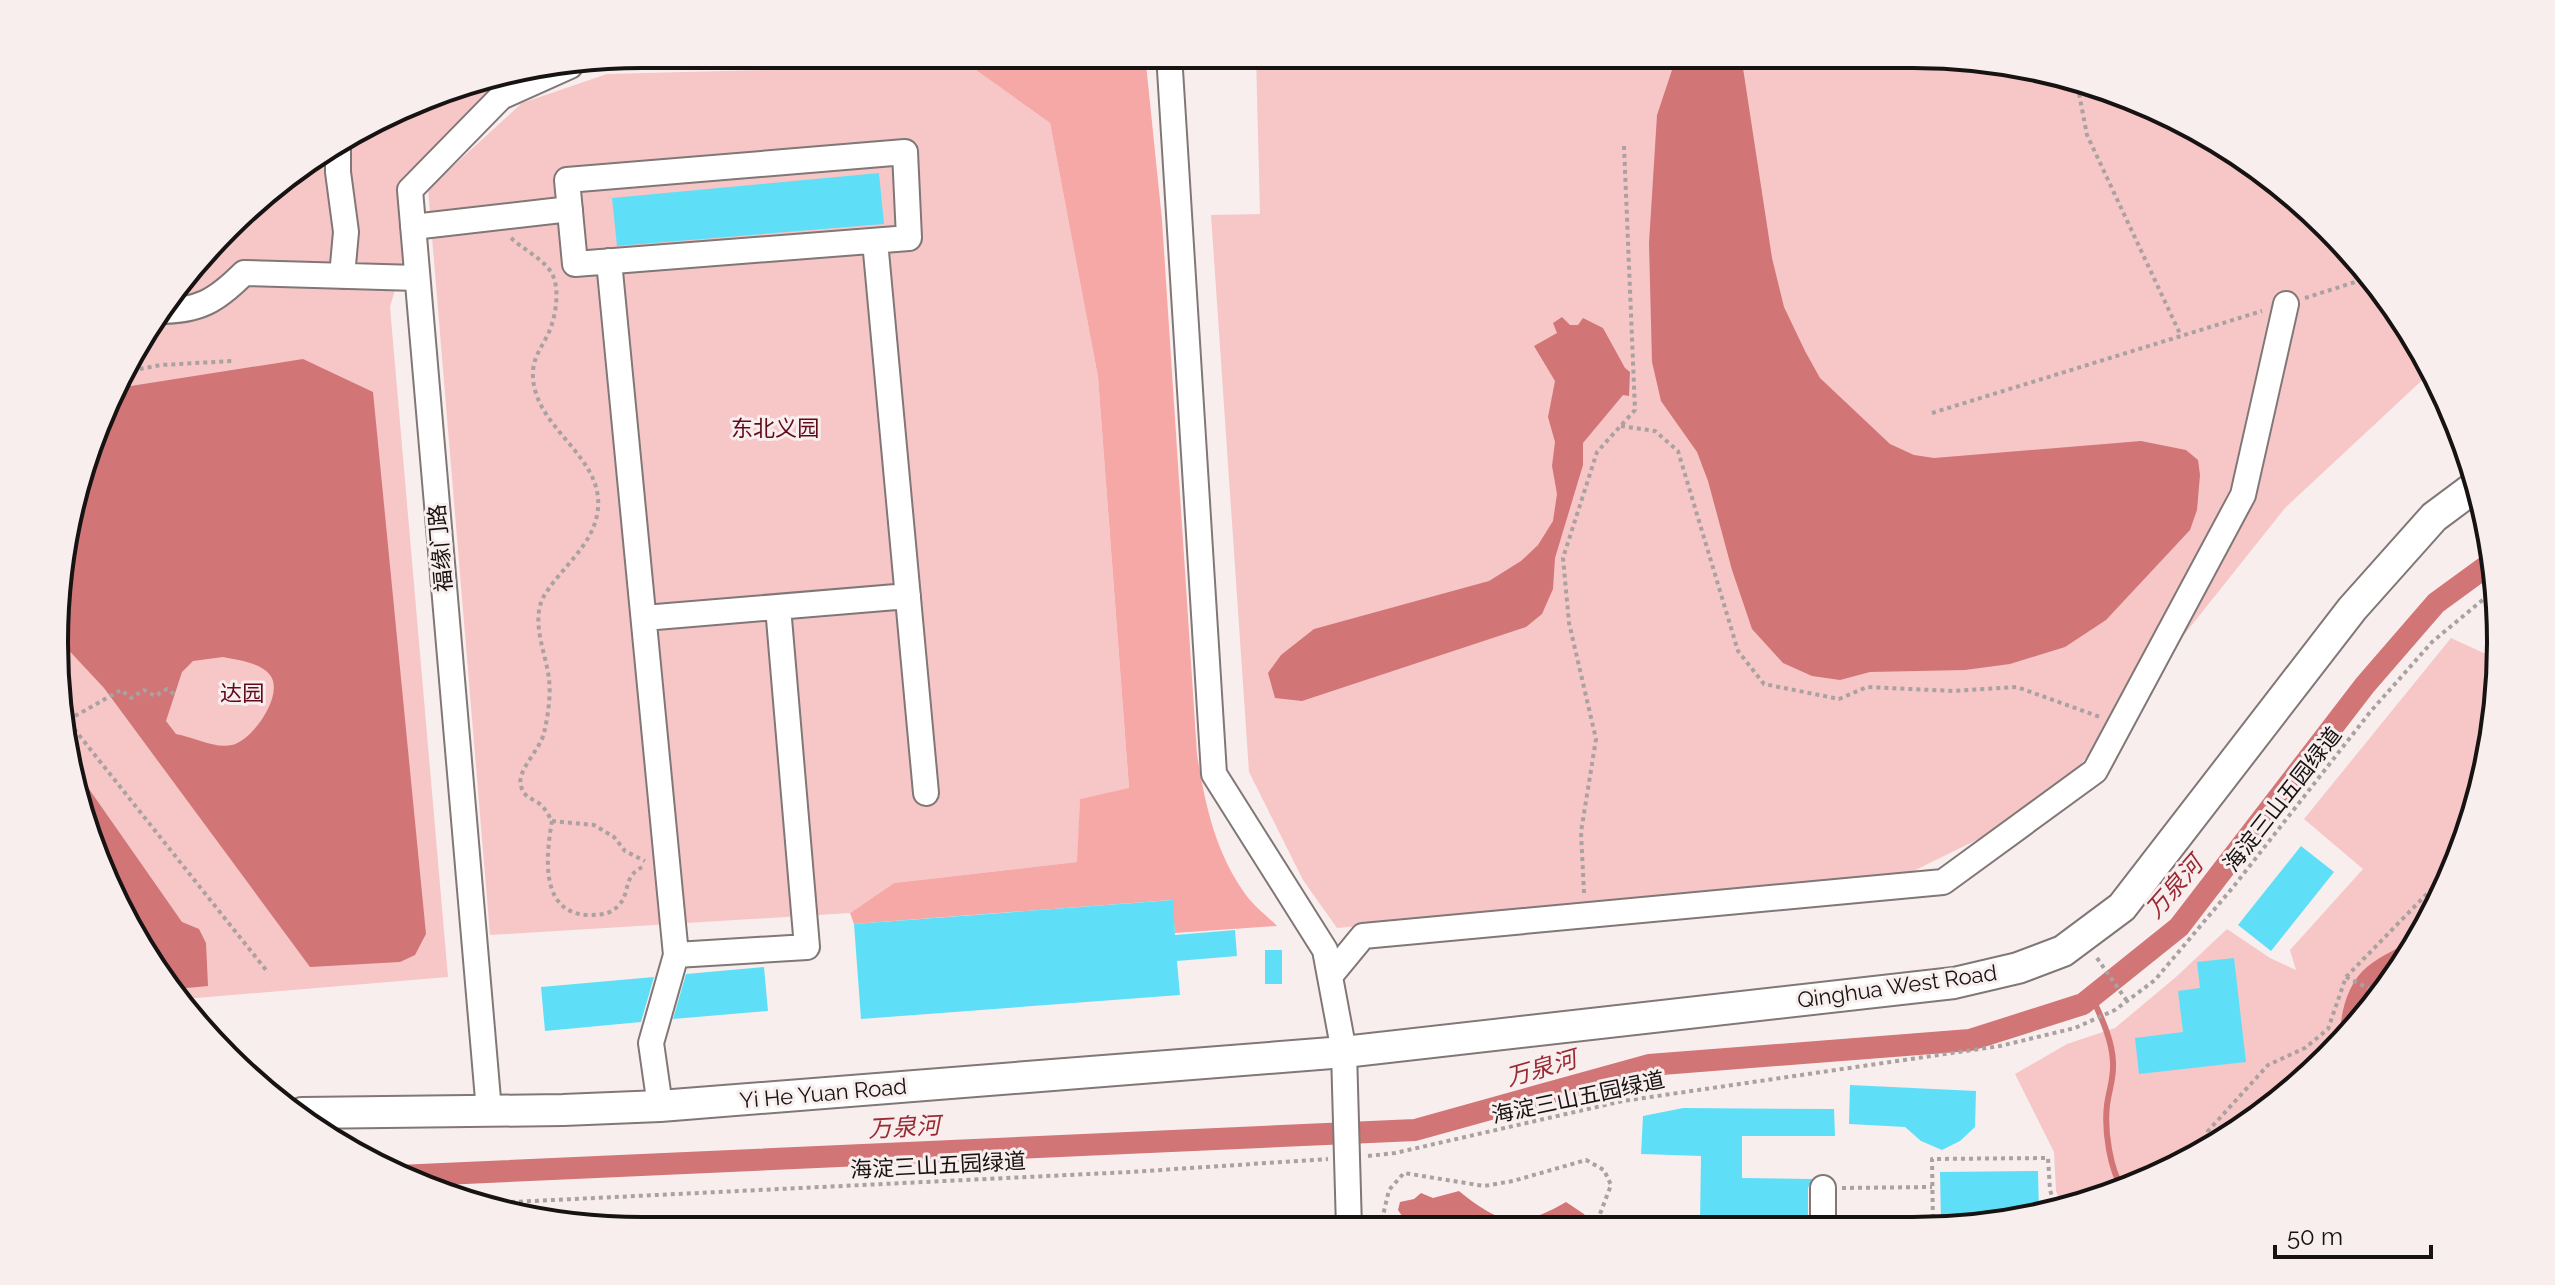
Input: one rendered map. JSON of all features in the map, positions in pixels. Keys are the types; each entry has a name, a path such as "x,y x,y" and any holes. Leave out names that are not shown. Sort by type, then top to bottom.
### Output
{"main road":[{"name":"Qinghua West Road","path":"1344,1052 1954,983 2018,968 2063,951 2122,907 2352,609 2434,517 2467,493"},
{"name":"Yi He Yuan Road","path":"313,1113 660,1106 1344,1052"}],"street":[{"path":"1170,68 1214,774 1325,950 1344,1052 1349,1217"},
{"name":"福缘门路","path":"489,1111 410,190 501,97 547,76"},
{"path":"905,152 909,238 875,241 575,264 567,180 905,152"},
{"path":"338,156 346,232 342,276"},
{"path":"413,227 570,209"},
{"path":"875,241 926,793"},
{"path":"609,261 676,955 651,1043 660,1106"},
{"path":"174,311 189,311 226,291 244,273 417,278"},
{"path":"1330,976 1363,936 1943,882 2095,771 2243,495 2286,304"},
{"path":"644,618 908,596"},
{"path":"676,955 807,947 778,607"},
{"path":"1823,1188 1823,1217"}],"path":[{"path":"2079,93 2087,135 2181,336"},
{"path":"1586,915 1581,832 1596,739 1569,623 1563,558 1597,452 1635,410 1624,146"},
{"path":"494,218 513,240 551,271 556,290 556,312 533,372 538,397 555,427 596,481 599,497 597,519 582,546 543,597 538,624 549,680 548,707 544,735 533,758 523,770 520,785 527,798 541,805 552,821 546,861 555,896 566,910 584,915 605,915 620,904 627,882 637,870 650,865 625,851 614,837 594,825 552,821"},
{"path":"1932,413 2358,281"},
{"path":"137,370 171,364 232,361"},
{"path":"1621,426 1655,431 1678,451 1738,651 1764,684 1839,699 1867,687 1954,691 2017,687 2120,724"},
{"name":"海淀三山五园绿道","path":"514,1202 1146,1171 1395,1153 1623,1101 2045,1037 2109,1013 2155,980 2234,886 2371,711 2432,642 2485,598"},
{"path":"73,718 121,690 131,698 144,690 155,696 167,689 175,695"},
{"path":"75,730 266,970"},
{"path":"2208,1135 2208,1131 2268,1065 2305,1048 2328,1029 2346,977 2431,889"},
{"path":"2097,958 2127,1001"},
{"path":"2346,977 2370,989"},
{"path":"1933,1216 1932,1159 2048,1158 2053,1199"},
{"path":"1381,1217 1389,1190 1404,1173 1484,1186 1586,1160 1604,1170 1611,1185 1599,1217"},
{"path":"1823,1188 1932,1187"}],"green space":[{"name":"东北义园","path":"973,68 1050,123 1098,377 1129,789 1080,799 1078,862 894,883 850,913 490,935 428,189 522,103 607,74"},
{"path":"1256,68 1912,68 1987,73 2025,79 2097,98 2167,127 2232,165 2291,211 2344,264 2390,323 2423,379 2285,508 2078,768 1999,829 1897,879 1337,928 1303,880 1249,772 1211,215 1260,214"},
{"name":"达园","path":"547,76 501,97 410,190 413,227 390,307 448,977 192,998 165,962 127,897 98,827 88,791 79,755 69,680 69,605 73,568 79,530 98,458 127,388 165,323 236,236 323,165 388,127 458,98"},
{"path":"2451,638 2487,654 2476,755 2457,827 2428,897 2390,962 2368,992 2319,1049 2232,1120 2167,1158 2097,1187 2059,1198 2054,1152 2015,1074 2067,1044 2115,1028 2227,929 2270,958 2296,970 2290,950 2363,869 2304,819"}],"shaded area":[{"path":"973,68 1146,68 1162,220 1197,754 1208,809 1226,862 1249,899 1277,926 1175,933 1172,900 854,924 850,913 894,883 1077,862 1080,799 1129,788 1098,377 1050,123"},
{"path":"1673,68 1743,68 1772,258 1784,307 1820,378 1890,444 1914,455 1934,458 2141,441 2186,450 2198,460 2197,510 2190,530 2106,620 2065,647 2010,664 1965,670 1870,672 1840,680 1812,676 1783,663 1752,629 1708,481 1697,452 1661,401 1652,362 1649,243 1657,115"},
{"path":"1562,317 1570,325 1578,325 1583,318 1603,328 1630,372 1629,396 1623,395 1583,443 1583,465 1555,558 1553,589 1542,614 1526,627 1302,701 1275,698 1268,673 1281,655 1314,629 1489,581 1521,561 1538,545 1553,521 1557,494 1552,466 1555,442 1548,417 1555,381 1534,346 1557,333 1553,323"},
{"path":"303,359 373,392 426,934 415,955 400,962 310,967 104,688 68,650 69,605 79,530 88,494 98,458 128,386","holes":["223,657 266,671 274,683 270,704 249,735 225,746 176,734 166,721 182,672 193,661"]},
{"path":"87,786 182,922 199,929 206,943 208,986 184,988 145,930 112,862"},
{"path":"2399,948 2341,1024 2345,1002 2354,983 2378,959"},
{"path":"1459,1191 1486,1211 1502,1217 1403,1217 1398,1210 1400,1202 1414,1199 1421,1193 1433,1198"},
{"path":"1566,1202 1586,1217 1535,1217"}],"building":[{"path":"879,173 884,224 617,246 612,198"},
{"path":"2301,846 2334,872 2271,951 2238,925"},
{"path":"1173,900 1175,935 1235,930 1237,956 1177,961 1180,995 861,1019 854,924"},
{"path":"1265,950 1282,950 1282,984 1265,984"},
{"path":"2234,958 2246,1062 2139,1074 2135,1038 2183,1032 2178,991 2200,988 2197,962"},
{"path":"764,967 768,1011 673,1019 686,974"},
{"path":"654,977 641,1022 545,1031 541,987"},
{"path":"1850,1085 1976,1091 1975,1127 1960,1141 1942,1150 1921,1141 1905,1127 1849,1124"},
{"path":"1683,1108 1834,1109 1835,1136 1742,1136 1742,1178 1812,1179 1808,1188 1808,1217 1700,1217 1701,1156 1641,1154 1643,1116"},
{"path":"2038,1171 2039,1203 1941,1216 1940,1172"}],"waterway":[{"name":"万泉河","path":"427,1175 1415,1130 1649,1065 1970,1040 2083,1004 2179,927 2365,685 2436,603 2482,569"},
{"path":"2092,997 2111,1045 2113,1073 2106,1126 2117,1179"}]}
